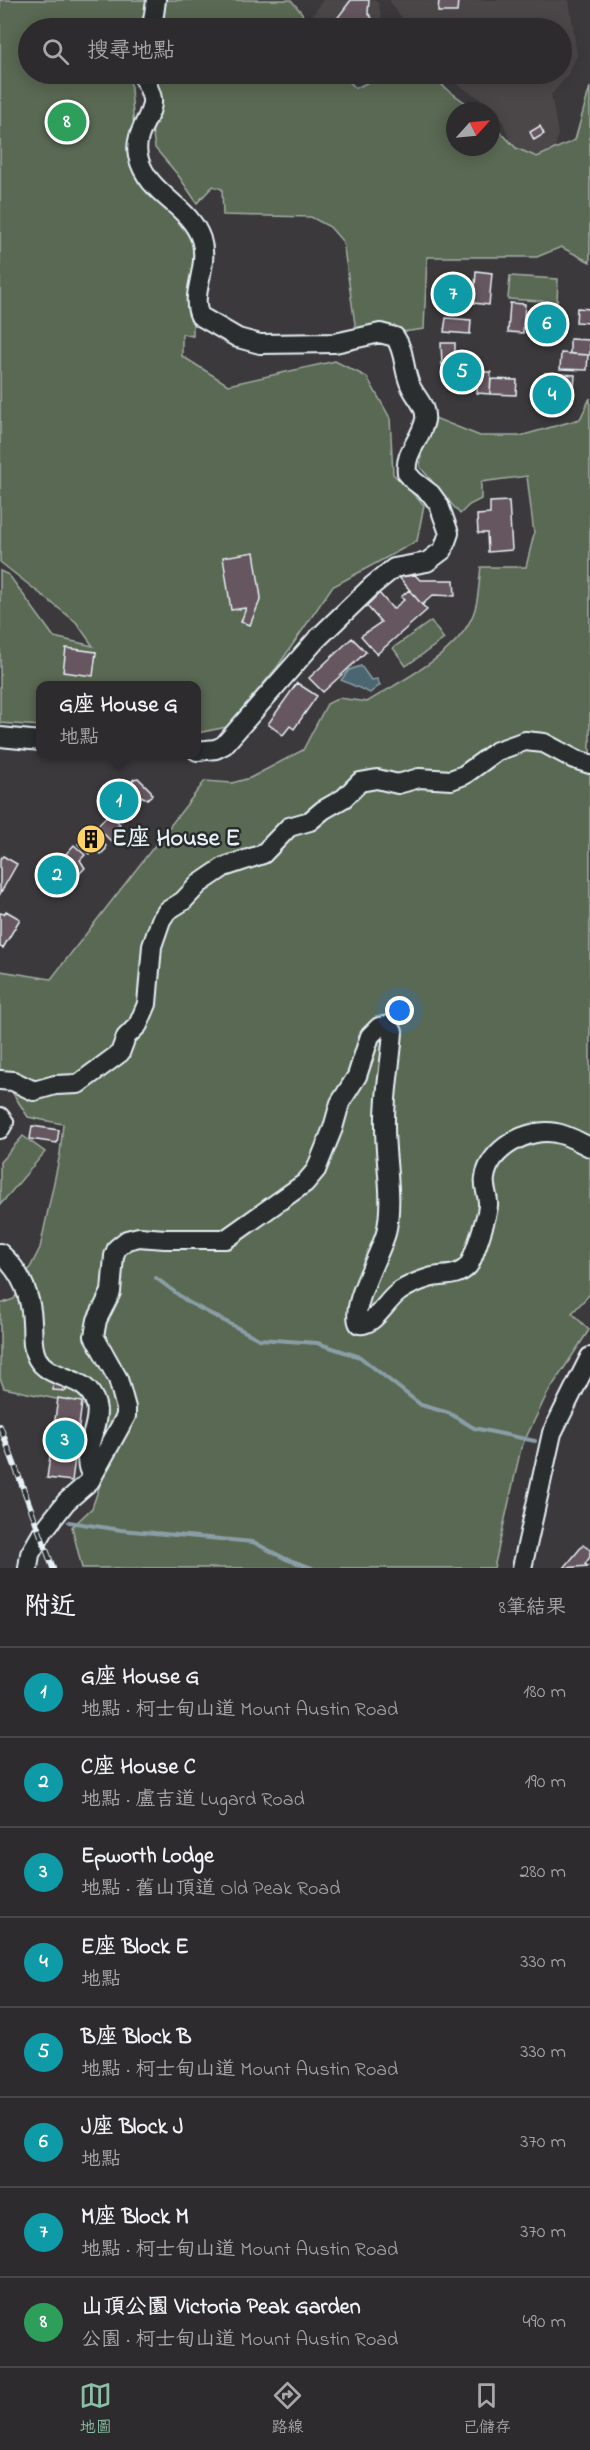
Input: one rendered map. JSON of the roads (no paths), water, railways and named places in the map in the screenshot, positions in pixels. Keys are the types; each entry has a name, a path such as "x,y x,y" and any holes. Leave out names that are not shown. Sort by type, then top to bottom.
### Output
{"street":[{"path":"153,18 156,0"},
{"path":"146,84 152,98 152,105 138,136 137,152 149,183 186,216 200,238 204,266 196,300 200,316 238,338 260,344 335,343 380,333 395,337 401,348 409,382 422,404 425,415 423,427 408,454 407,473 436,500 449,533 446,546 434,558 427,562 394,568 373,585 316,640 224,745 216,749 201,751"},
{"path":"0,736 36,740"},
{"path":"0,1080 13,1081 34,1091 55,1085 76,1085 118,1055 127,1035 139,1024 147,1004 152,946 161,920 167,911 185,900 200,882 227,865 263,854 289,827 310,821 323,810 344,798 360,782 377,779 396,784 419,778 451,780 464,775 497,751 525,741 544,743 577,761 590,764"},
{"path":"30,1563 44,1530 63,1505 82,1490 93,1476 117,1436 126,1414 114,1370 95,1341 94,1334 97,1320 111,1293 114,1256 117,1248 127,1240 139,1237 225,1239 308,1181 316,1170 333,1128 340,1103 357,1076 369,1040 379,1027 389,1025 393,1031 385,1119 389,1216 383,1244 360,1301 356,1319 359,1324 368,1323 388,1300 410,1285 430,1278 458,1273 469,1264 488,1212 484,1183 486,1174 493,1159 502,1148 526,1136 544,1132 562,1135 590,1147"},
{"path":"0,1118 4,1122 0,1129"},
{"path":"0,1253 13,1265 28,1296 33,1347 37,1358 47,1369 82,1385 95,1402 97,1419 87,1461 93,1476"},
{"path":"522,1568 550,1440 590,1357"}],"water":[{"path":"361,666 371,680 377,679 380,685 370,693 341,680 349,670"}],"waterway":[{"path":"156,1278 188,1302 259,1339 317,1343 360,1357 421,1405 449,1413 474,1428 535,1441"},
{"path":"69,1522 121,1530 253,1542 286,1559 312,1568"}],"railway":[{"path":"0,1426 53,1568"}],"place":[{"name":"山頂公園 Victoria Peak Garden","path":"67,122"},
{"name":"M座 Block M","path":"453,294"},
{"name":"J座 Block J","path":"547,324"},
{"name":"B座 Block B","path":"462,372"},
{"name":"E座 Block E","path":"552,395"},
{"name":"G座 House G","path":"119,801"},
{"name":"E座 House E","path":"91,839"},
{"name":"C座 House C","path":"57,875"},
{"name":"Epworth Lodge","path":"65,1440"}]}
